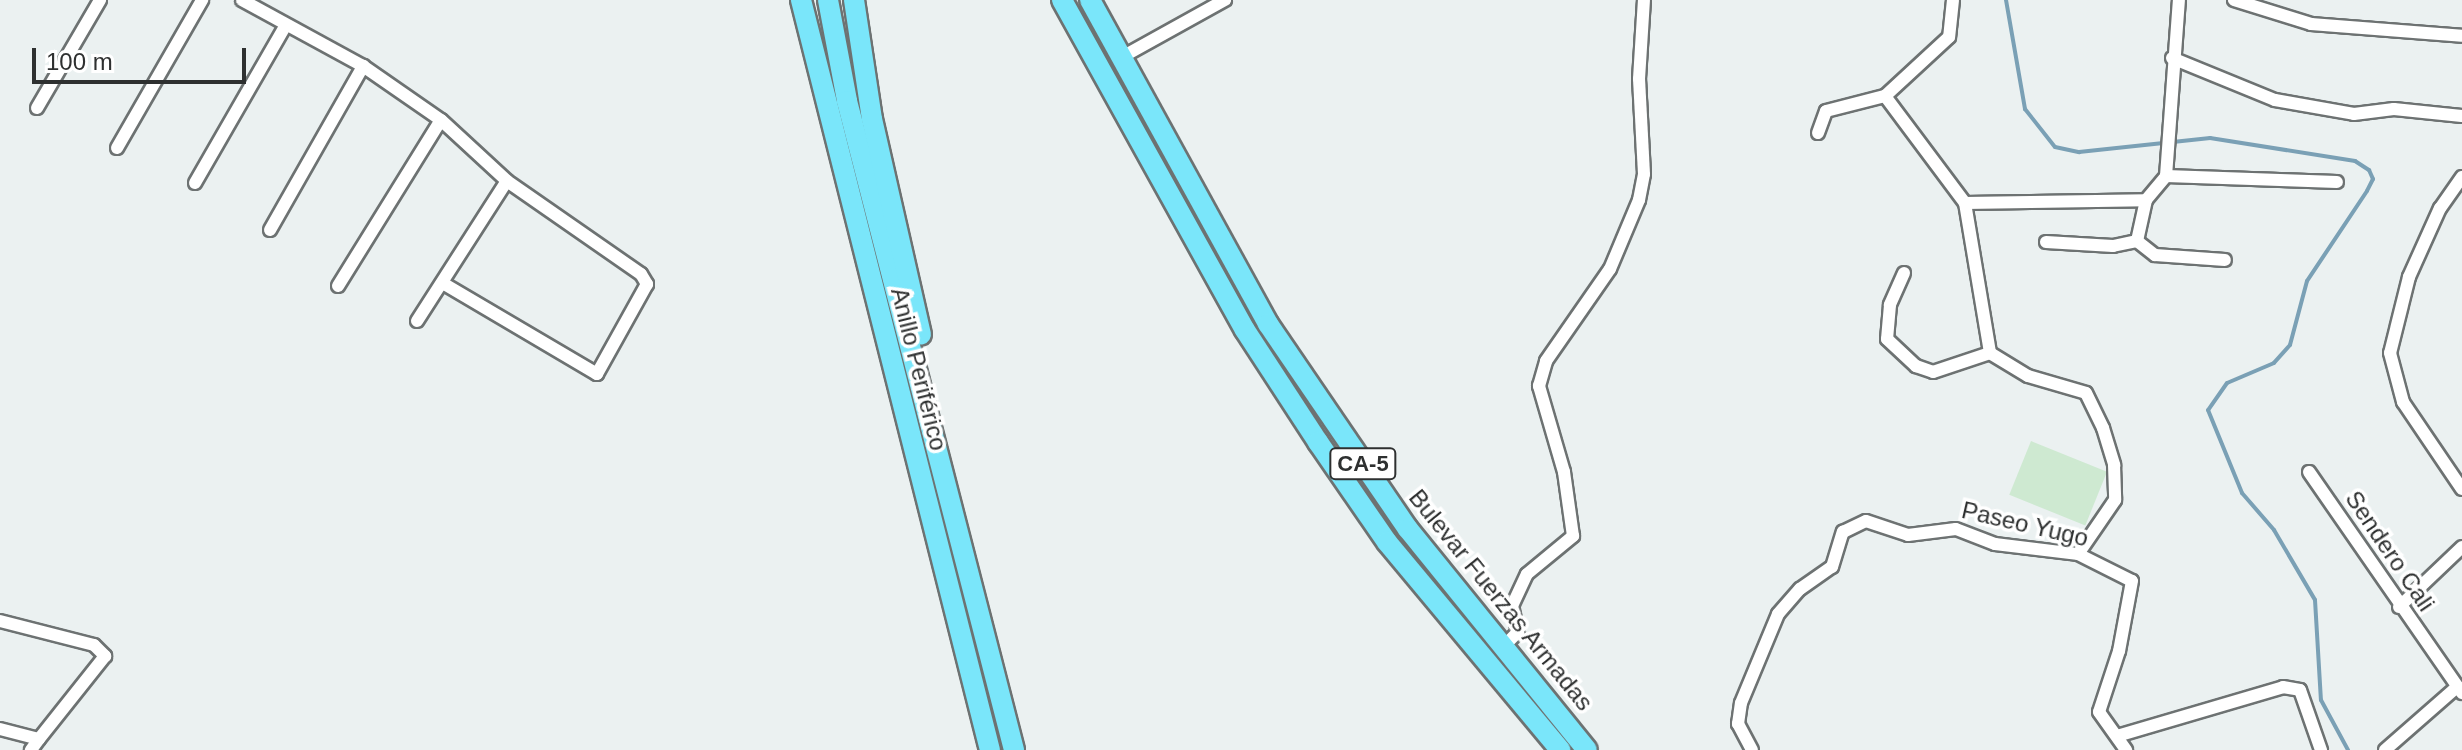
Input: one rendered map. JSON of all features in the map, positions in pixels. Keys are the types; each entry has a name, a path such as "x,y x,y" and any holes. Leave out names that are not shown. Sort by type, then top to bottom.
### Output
{"highway":[{"name":"Anillo Periférico","path":"801,0 990,750"},
{"name":"Anillo Periférico","path":"828,0 847,101 1014,750"},
{"path":"854,0 872,119 914,300 953,512"},
{"path":"1047,0 1161,178"},
{"name":"CA-5","path":"1062,0 1161,178"},
{"name":"CA-5","path":"1090,0 1122,57"},
{"name":"Bulevar Fuerzas Armadas","path":"1122,57 1268,324 1408,529 1587,750"},
{"name":"Bulevar Fuerzas Armadas","path":"1161,178 1245,330 1387,542 1560,750"}],"street":[{"path":"37,108 100,0"},
{"path":"117,148 202,0"},
{"path":"242,0 363,66 441,120 507,181 641,274 647,284 604,367 597,374 584,370 444,284"},
{"path":"1122,57 1225,0"},
{"path":"1504,646 1518,632 1512,606 1527,574 1573,536 1564,472 1539,386 1546,361 1610,269 1639,200 1644,174 1639,79 1644,0"},
{"path":"1818,133 1826,111 1885,96 1949,37 1953,0"},
{"path":"2137,241 2146,200 2166,176 2172,58 2179,0"},
{"path":"2234,0 2311,24 2462,36"},
{"path":"195,183 286,25"},
{"path":"2172,58 2275,100 2354,114 2394,109 2462,116"},
{"path":"270,230 363,66"},
{"path":"1885,96 1965,203 1990,353 2028,376 2086,393 2103,428 2114,465 2115,500 2078,554"},
{"path":"338,286 441,120"},
{"path":"2166,176 2337,182"},
{"path":"2462,177 2440,208 2409,277 2390,353 2403,402 2462,489"},
{"path":"417,321 444,284 507,181"},
{"path":"1965,203 2146,200"},
{"path":"2046,242 2113,246 2137,241 2155,255 2225,260"},
{"path":"1904,273 1890,305 1887,339 1916,366 1933,372 1990,353"},
{"name":"Sendero Cali","path":"2309,472 2399,607 2460,690"},
{"name":"Paseo Yugo","path":"1752,750 1738,724 1755,660 1778,614 1800,589 1832,567 1839,539 1856,522 1908,535 1956,529 1995,544 2078,554 2132,581 2119,651 2099,712 2126,750"},
{"path":"2399,607 2462,547"},
{"path":"0,621 94,645 105,656 35,744 0,729"},
{"path":"2117,736 2283,687 2300,690 2321,750"},
{"path":"2385,750 2460,690"}],"green space":[{"path":"2031,441 2107,472 2085,525 2009,495"}],"waterway":[{"path":"2006,0 2025,109 2055,147 2079,152 2210,138 2355,161 2369,170 2373,179 2367,191 2307,281 2290,345 2274,363 2227,383 2208,410 2242,493 2274,530 2315,600 2321,700 2348,750"}]}
